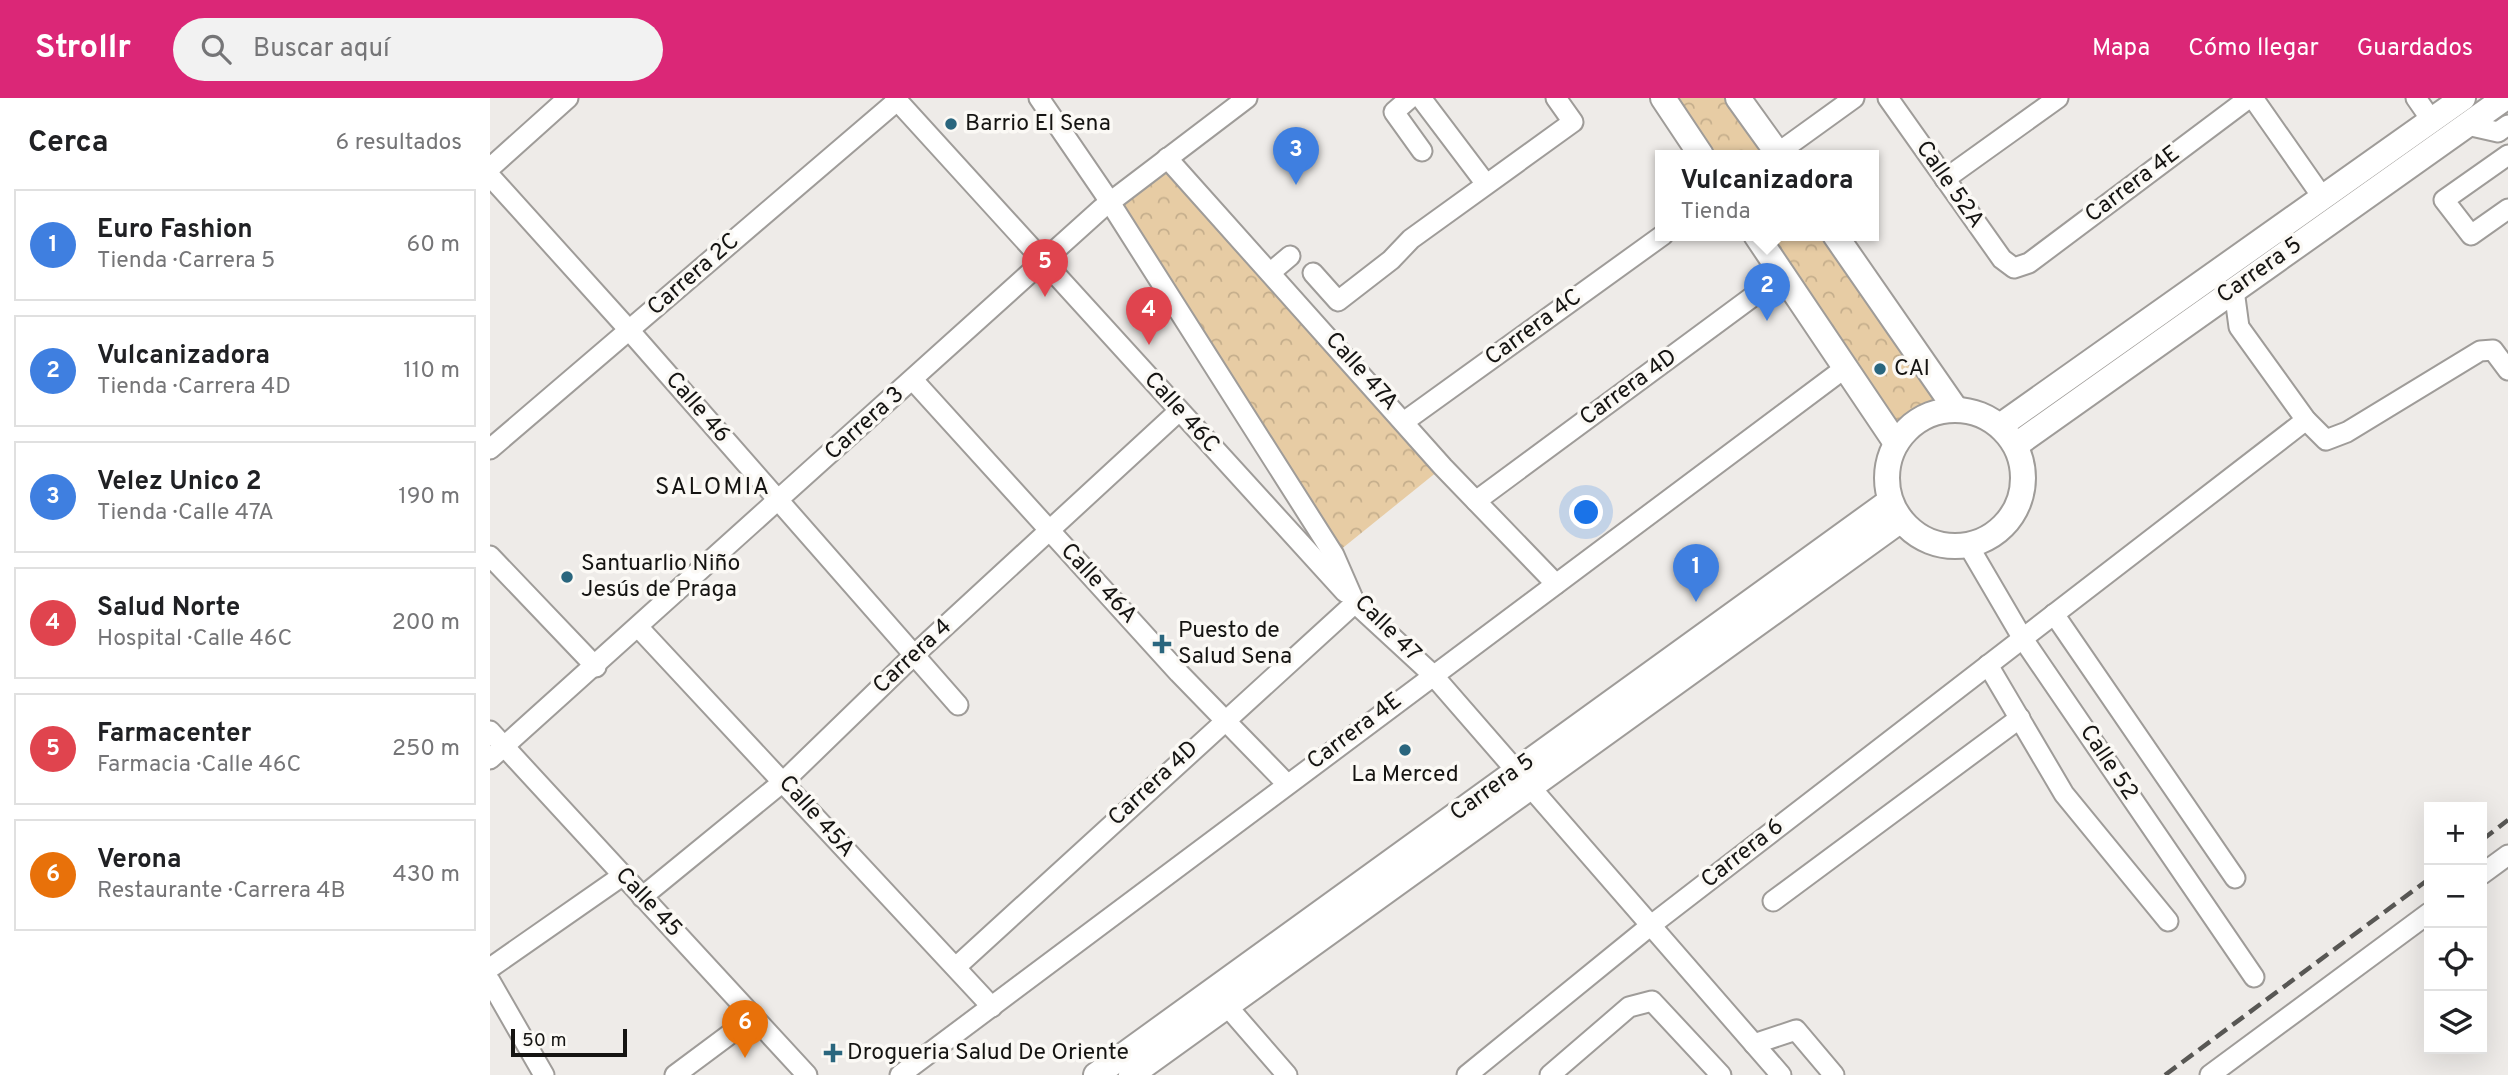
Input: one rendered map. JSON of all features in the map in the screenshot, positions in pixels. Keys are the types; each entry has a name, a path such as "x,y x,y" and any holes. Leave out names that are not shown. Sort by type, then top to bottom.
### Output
{"main road":[{"path":"1663,98 1698,150"},
{"path":"1738,98 1774,150"},
{"name":"Carrera 5","path":"2228,281 2323,198 2463,98"},
{"name":"Carrera 5","path":"2008,436 2228,281 2505,98"},
{"path":"1760,241 1896,443"},
{"path":"1839,241 1955,408"},
{"path":"1955,408 1987,417 2008,436 2022,465 2023,486 2014,513 1994,534 1968,545 1953,546 1931,542 1912,531 1895,510 1886,471 1896,443 1921,418 1955,408"},
{"name":"Carrera 5","path":"1096,1075 1523,779 1895,510"},
{"name":"Carrera 5","path":"1130,1075 1227,1006 1523,779"}],"street":[{"path":"490,168 568,98"},
{"name":"Carrera 3","path":"498,753 1110,202 1247,98"},
{"path":"1410,98 1394,112 1422,151"},
{"path":"1421,98 1486,184"},
{"path":"1313,273 1338,301 1391,260 1411,239 1573,122 1556,98"},
{"path":"1782,150 1854,98"},
{"name":"Calle 52A","path":"1888,98 2001,259 2014,268"},
{"path":"1945,179 2058,98"},
{"path":"2251,98 2323,198"},
{"name":"Carrera 4E","path":"2014,268 2029,263 2251,98"},
{"path":"2416,98 2432,121"},
{"name":"Calle 46C","path":"897,99 1354,603"},
{"name":"Carrera 2C","path":"490,449 897,99"},
{"name":"Calle 47","path":"1046,100 1334,555 1354,603 1432,674 1781,1075"},
{"path":"2467,125 2498,132 2508,125"},
{"path":"2508,155 2444,200 2471,235 2508,209"},
{"name":"Calle 47A","path":"1167,158 1476,500 1556,584"},
{"name":"Calle 46","path":"490,176 958,705"},
{"name":"Carrera 4C","path":"1405,421 1655,241"},
{"path":"1271,272 1290,256"},
{"name":"Carrera 4D","path":"1476,500 1782,275"},
{"path":"2228,281 2239,327 2306,420 2326,440 2335,438 2480,351 2493,350 2508,370"},
{"name":"Carrera 4E","path":"900,1075 1432,674 1845,368"},
{"name":"Calle 46A","path":"913,380 1049,531 1287,784"},
{"name":"Carrera 4","path":"642,897 784,781 914,655 1179,411"},
{"name":"Carrera 6","path":"1467,1075 1650,926 2306,420"},
{"name":"Calle 52","path":"1968,545 2024,639 2254,977"},
{"path":"490,556 596,667"},
{"name":"Carrera 4D","path":"956,967 1354,603"},
{"path":"2054,614 2235,878"},
{"name":"Calle 45A","path":"639,628 992,1007"},
{"path":"1989,665 2064,794 2168,921"},
{"path":"1773,901 2020,718"},
{"name":"Calle 45","path":"490,731 498,753 622,876 807,1075"},
{"path":"2487,870 2508,855"},
{"path":"490,968 622,876"},
{"path":"2210,1075 2424,917"},
{"path":"490,981 544,1075"},
{"path":"1550,1075 1629,1007 1652,1001 1721,1075"},
{"path":"1227,1006 1287,1075"},
{"path":"675,1075 753,1017"},
{"path":"1754,1045 1796,1030 1834,1075"}],"green space":[{"path":"1663,98 1738,98 1775,150 1698,150"},
{"path":"1167,158 1443,467 1334,555 1110,202"},
{"path":"1760,241 1839,241 1955,408 1921,418 1896,443"}],"railway":[{"path":"2487,836 2508,820"},
{"path":"2165,1075 2424,883"}],"place":[{"name":"Barrio El Sena","path":"951,124"},
{"name":"Velez Unico 2","path":"1296,185"},
{"name":"Farmacenter","path":"1045,297"},
{"name":"Vulcanizadora","path":"1767,321"},
{"name":"Salud Norte","path":"1149,345"},
{"name":"CAI","path":"1880,369"},
{"name":"Santuarlio Niño Jesús de Praga","path":"567,577"},
{"name":"Euro Fashion","path":"1696,602"},
{"name":"Puesto de Salud Sena","path":"1162,644"},
{"name":"La Merced","path":"1405,750"},
{"name":"Drogueria Salud De Oriente","path":"833,1053"},
{"name":"Verona","path":"745,1058"}],"district":[{"name":"SALOMIA","path":"713,488"}]}
